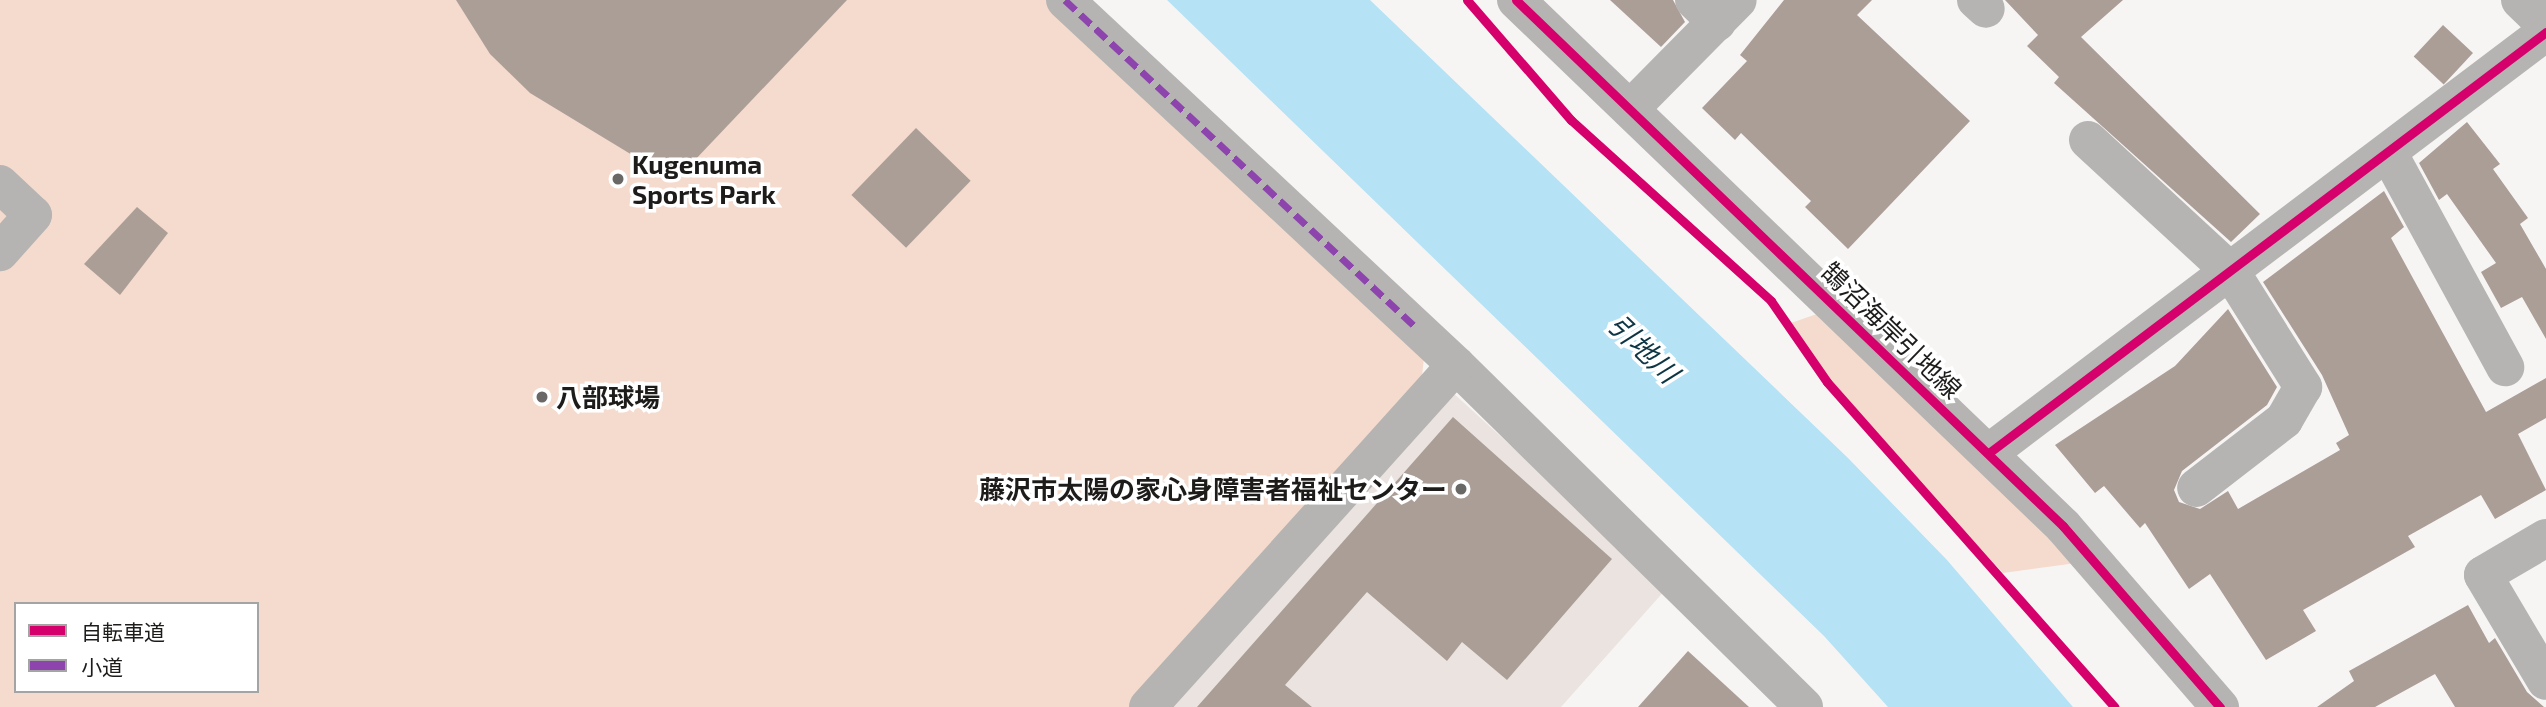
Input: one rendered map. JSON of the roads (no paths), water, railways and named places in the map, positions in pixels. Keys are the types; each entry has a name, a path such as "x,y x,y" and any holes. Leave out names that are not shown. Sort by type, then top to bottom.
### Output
{"street":[{"path":"1065,0 1456,365 1804,707"},
{"name":"鵠沼海岸引地線","path":"1517,0 1990,452 2137,604 2220,707"},
{"path":"2519,0 2546,25"},
{"path":"1630,109 1717,7"},
{"path":"1990,452 2389,154 2546,32"},
{"path":"2088,140 2231,272 2303,387 2284,420 2196,488"},
{"path":"2389,154 2505,367"},
{"path":"0,184 33,215 0,252"},
{"path":"1148,707 1456,365"},
{"path":"2546,538 2483,575 2546,681"}],"water":[{"name":"引地川","path":"1167,0 1370,0 1848,458 1947,560 2073,707 1888,707 1824,636"}],"place":[{"name":"Kugenuma Sports Park","path":"618,179"},
{"name":"八部球場","path":"542,397"},
{"name":"藤沢市太陽の家心身障害者福祉センター","path":"1461,489"}]}
